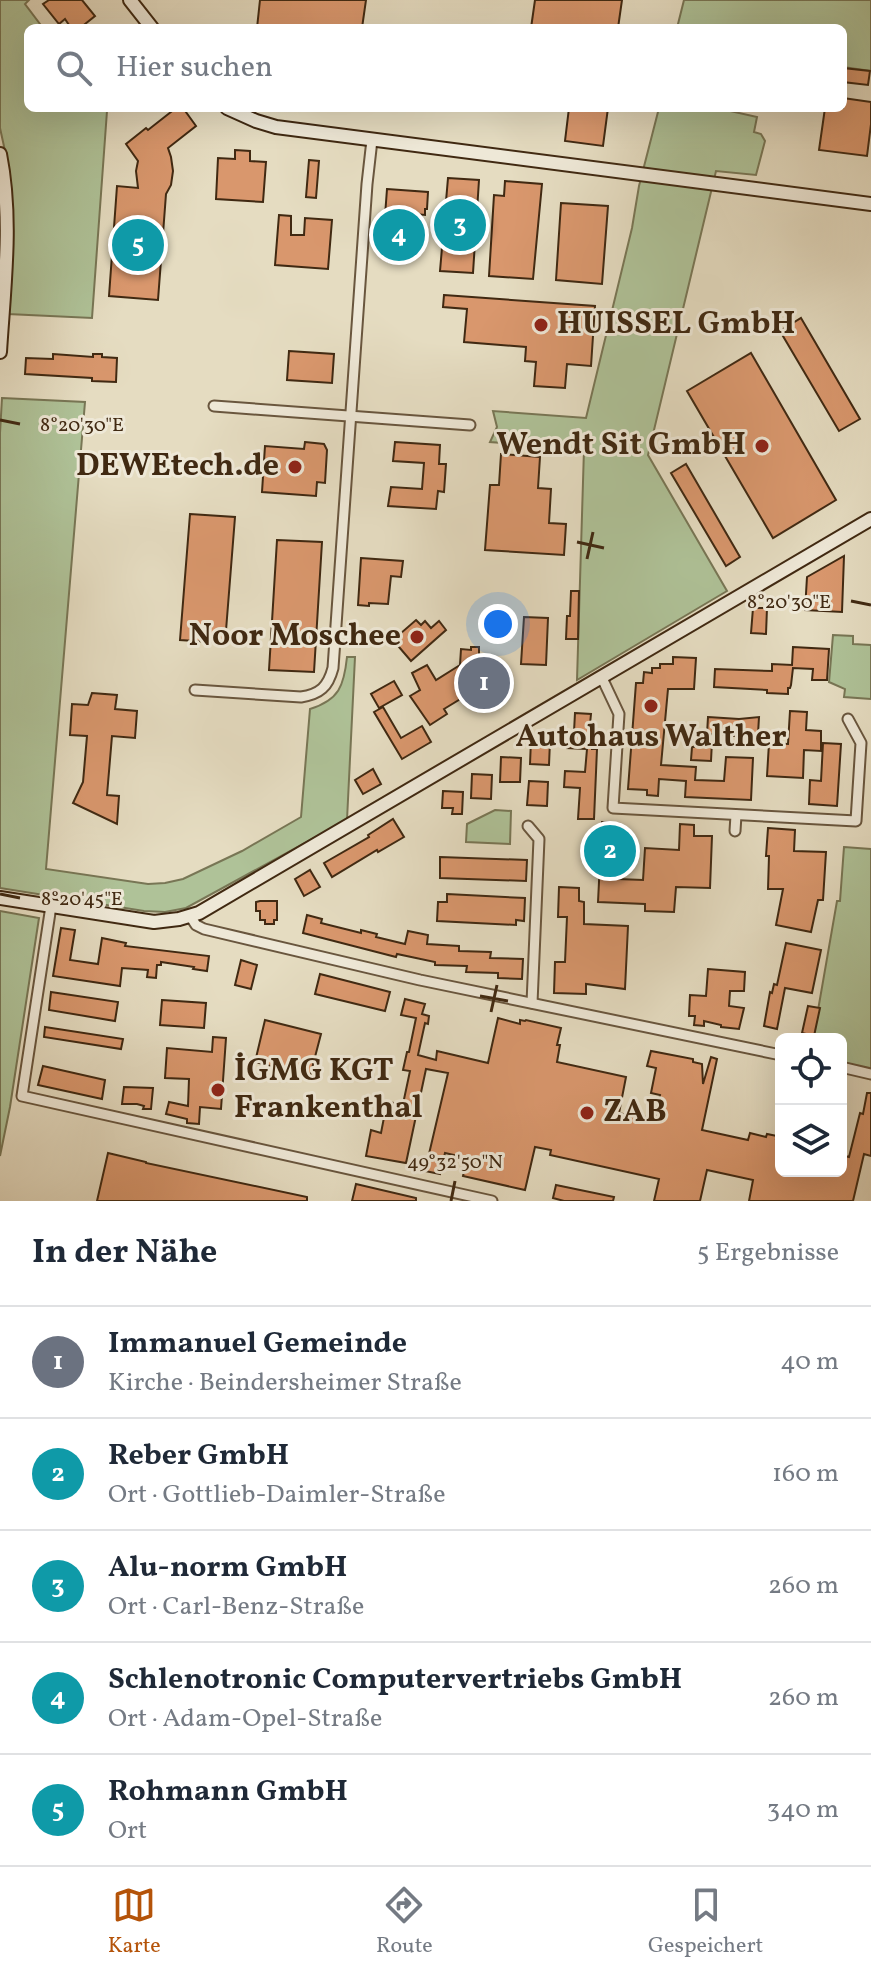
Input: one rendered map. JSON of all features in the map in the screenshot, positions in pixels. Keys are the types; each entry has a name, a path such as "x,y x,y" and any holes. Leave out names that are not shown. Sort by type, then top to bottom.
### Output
{"street":[{"path":"130,0 149,24"},
{"path":"236,112 276,127 871,204"},
{"path":"195,690 301,697 324,689 330,680 372,140"},
{"path":"0,154 6,243 0,352"},
{"path":"214,406 470,425"},
{"path":"0,898 154,922 167,922 199,913 871,519"},
{"path":"602,678 619,714 613,808 856,821 861,743 848,719"},
{"path":"735,831 736,815"},
{"path":"528,826 539,839 532,1003"},
{"path":"51,906 22,1096 492,1201"},
{"path":"190,916 196,925 204,929 420,980 775,1054"},
{"path":"847,1068 871,1074"}],"green space":[{"path":"0,0 29,0 25,4 40,24 24,24 24,112 107,112 92,318 8,314 7,160 0,128"},
{"path":"684,0 871,0 871,71 847,68 847,24 678,24"},
{"path":"658,112 734,112 757,117 754,132 761,134 765,141 756,175 716,171 648,455 727,591 577,680 584,449 490,442 497,427 493,411 586,418 632,228"},
{"path":"2,398 85,402 46,869 148,884 165,883 183,879 242,851 301,817 310,709 334,696 342,684 347,657 355,657 347,820 186,908 165,912 144,911 0,888"},
{"path":"833,635 853,636 853,644 871,645 871,699 844,697 845,689 829,682"},
{"path":"495,810 511,811 510,844 466,842 467,824"},
{"path":"844,847 871,849 871,1071 847,1066 847,1033 814,1033 837,901 840,901"},
{"path":"0,911 39,918 0,1156"}],"building":[{"path":"49,0 82,0 95,16 85,24 68,24 65,19 59,24 43,4"},
{"path":"260,0 366,0 363,24 257,24"},
{"path":"535,0 622,0 619,24 532,24"},
{"path":"847,68 870,71 868,85 847,82"},
{"path":"847,99 871,102 867,156 819,150 824,112 847,112"},
{"path":"171,112 186,112 196,126 168,148 173,171 166,194 158,300 109,296 117,186 138,188 138,161 126,144 146,128 148,130"},
{"path":"569,112 607,112 603,146 565,141"},
{"path":"235,150 250,151 250,161 266,162 263,202 216,199 218,158 235,159"},
{"path":"309,160 319,161 316,198 306,197"},
{"path":"448,178 479,180 473,273 440,271"},
{"path":"505,181 542,184 533,279 489,276 494,195 504,196"},
{"path":"387,189 428,192 425,215 416,214 413,258 400,257 399,262 388,262 388,256 382,256"},
{"path":"561,203 608,206 602,284 556,280"},
{"path":"279,215 291,216 291,235 304,235 305,218 332,220 328,269 275,265"},
{"name":"HUISSEL GmbH","path":"444,295 595,306 591,366 567,364 565,388 534,386 536,362 525,361 526,347 464,342 467,309 443,307"},
{"path":"801,318 860,419 839,431 780,331"},
{"path":"289,351 334,354 332,383 287,380"},
{"name":"Wendt Sit GmbH","path":"751,353 836,500 773,538 687,391"},
{"path":"53,354 93,357 93,354 102,354 102,357 117,358 116,382 25,374 26,358 53,359"},
{"name":"DEWEtech.de","path":"305,442 324,444 327,450 325,483 317,482 316,496 262,492 265,446 304,449"},
{"path":"395,442 440,445 439,464 446,464 444,492 438,491 436,509 388,506 391,487 422,489 424,463 393,461"},
{"path":"501,454 540,457 538,488 551,489 549,523 566,524 564,555 485,550 490,485 499,485"},
{"path":"686,464 740,557 726,566 671,473"},
{"path":"190,514 235,517 225,643 180,640"},
{"path":"277,540 322,542 314,672 269,670"},
{"path":"844,556 842,612 805,610 807,577"},
{"path":"361,558 403,561 401,577 391,576 388,604 358,605"},
{"path":"571,591 579,591 578,639 566,639"},
{"path":"753,608 767,608 766,634 751,633"},
{"path":"524,617 548,618 546,665 521,664"},
{"name":"Noor Moschee","path":"416,620 421,625 425,621 431,628 439,621 446,630 411,661 393,640"},
{"path":"471,647 479,647 479,656 482,656 500,693 484,702 477,689 444,709 447,714 430,725 410,696 420,690 412,673 427,665 436,680 460,665 461,649 471,650"},
{"path":"793,647 829,649 827,680 812,680 813,669 793,668 788,694 714,687 715,669 772,671 772,664 792,665"},
{"path":"673,657 696,658 694,689 668,689 661,765 696,767 695,780 724,781 726,757 753,758 751,800 685,797 686,781 659,779 658,796 647,795 647,790 628,789 636,683 643,683 644,672 652,673 652,668 660,668 660,664 673,664"},
{"path":"394,681 402,695 379,708 371,694"},
{"path":"92,693 117,695 115,709 137,711 135,738 112,736 107,795 119,796 117,824 73,803 83,782 87,736 70,735 72,704 88,705"},
{"path":"383,707 401,738 422,726 431,742 402,759 374,712"},
{"path":"790,711 807,712 806,730 821,731 821,751 804,750 803,778 767,776 769,743 788,744"},
{"path":"575,713 591,714 590,724 593,724 592,749 597,749 594,819 578,819 580,788 564,787 565,771 585,772 587,749 566,748 567,732 574,732"},
{"path":"708,717 759,717 758,734 754,737 707,734"},
{"path":"531,740 550,741 549,765 530,764"},
{"path":"694,740 712,741 711,761 691,760"},
{"path":"823,743 841,744 837,806 809,804 810,780 821,781"},
{"path":"501,757 521,758 520,782 500,782"},
{"path":"373,769 381,784 363,794 355,780"},
{"path":"472,774 492,775 491,799 471,798"},
{"path":"529,781 548,782 547,806 527,805"},
{"path":"443,791 463,792 462,814 452,814 453,808 442,808"},
{"path":"393,819 404,837 332,877 324,863"},
{"path":"602,822 620,824 618,879 643,880 645,848 679,850 680,824 694,825 694,836 712,836 710,888 676,887 674,912 645,911 645,904 598,902"},
{"path":"768,828 795,830 794,851 826,852 823,900 818,900 811,932 776,925 783,889 768,889"},
{"path":"440,857 527,860 526,881 440,878"},
{"path":"310,870 320,887 304,896 295,879"},
{"path":"559,887 579,888 579,901 584,902 584,924 628,926 625,989 586,984 586,994 554,993 555,962 565,962 567,917 558,917"},
{"path":"447,894 525,898 524,921 516,920 516,925 437,921 438,902 447,902"},
{"path":"277,901 277,920 274,924 265,924 265,920 260,920 256,902"},
{"path":"307,915 322,919 321,923 377,934 376,937 405,944 408,931 428,935 427,944 459,946 459,951 491,952 490,958 523,959 522,979 498,978 498,973 466,972 467,966 435,965 435,962 397,954 396,957 303,933"},
{"path":"61,928 75,930 70,960 98,964 102,938 126,943 125,946 209,956 207,971 161,962 157,965 156,978 147,977 148,970 122,968 120,986 53,976"},
{"path":"786,943 821,950 812,993 785,988 777,1029 764,1026 770,992 774,984 777,985"},
{"path":"241,960 257,965 251,989 235,985"},
{"path":"708,969 745,972 744,991 730,991 729,1006 744,1008 739,1029 704,1021 704,1026 694,1025 695,1016 689,1016 690,995 706,996"},
{"path":"320,974 390,992 385,1011 315,994"},
{"path":"51,992 118,1002 115,1021 49,1010"},
{"path":"405,999 425,1004 422,1014 429,1016 428,1024 425,1023 418,1055 436,1060 437,1051 488,1063 498,1018 520,1024 520,1020 526,1020 561,1028 557,1062 626,1077 619,1113 635,1117 655,1119 660,1095 651,1093 656,1068 647,1066 651,1051 693,1059 693,1062 702,1064 703,1084 711,1057 717,1059 702,1130 748,1140 750,1133 775,1136 775,1177 847,1177 847,1156 860,1113 863,1114 867,1093 871,1093 871,1156 864,1154 853,1201 749,1201 753,1180 707,1170 700,1201 654,1201 659,1179 550,1155 551,1150 535,1147 525,1190 463,1176 467,1158 445,1153 440,1174 425,1171 448,1073 426,1069 406,1163 366,1156 371,1130 381,1133 387,1102 403,1104 410,1071 403,1070 416,1018 401,1015"},
{"path":"162,1000 206,1003 204,1028 160,1025"},
{"path":"808,1006 820,1008 815,1033 802,1033"},
{"path":"265,1020 321,1034 310,1076 255,1062"},
{"path":"45,1027 123,1039 121,1049 44,1037"},
{"path":"213,1037 226,1038 221,1109 200,1107 199,1124 187,1123 187,1119 166,1114 169,1102 188,1106 189,1079 165,1078 167,1048 212,1052"},
{"path":"43,1066 105,1080 102,1099 38,1085"},
{"path":"124,1087 153,1088 151,1109 143,1109 144,1106 137,1104 122,1104"},
{"path":"108,1153 307,1197 307,1201 97,1201"},
{"path":"356,1184 416,1198 416,1201 352,1201"},
{"path":"556,1185 614,1197 613,1201 564,1201 553,1198"}],"place":[{"name":"Alu-norm GmbH","path":"460,225"},
{"name":"Schlenotronic Computervertriebs GmbH","path":"399,235"},
{"name":"Rohmann GmbH","path":"138,245"},
{"name":"HUISSEL GmbH","path":"541,325"},
{"name":"Wendt Sit GmbH","path":"762,446"},
{"name":"DEWEtech.de","path":"295,467"},
{"name":"Noor Moschee","path":"417,637"},
{"name":"Immanuel Gemeinde","path":"484,683"},
{"name":"Autohaus Walther","path":"651,706"},
{"name":"Reber GmbH","path":"610,851"},
{"name":"İGMG KGT Frankenthal","path":"218,1090"},
{"name":"ZAB","path":"587,1113"}]}
